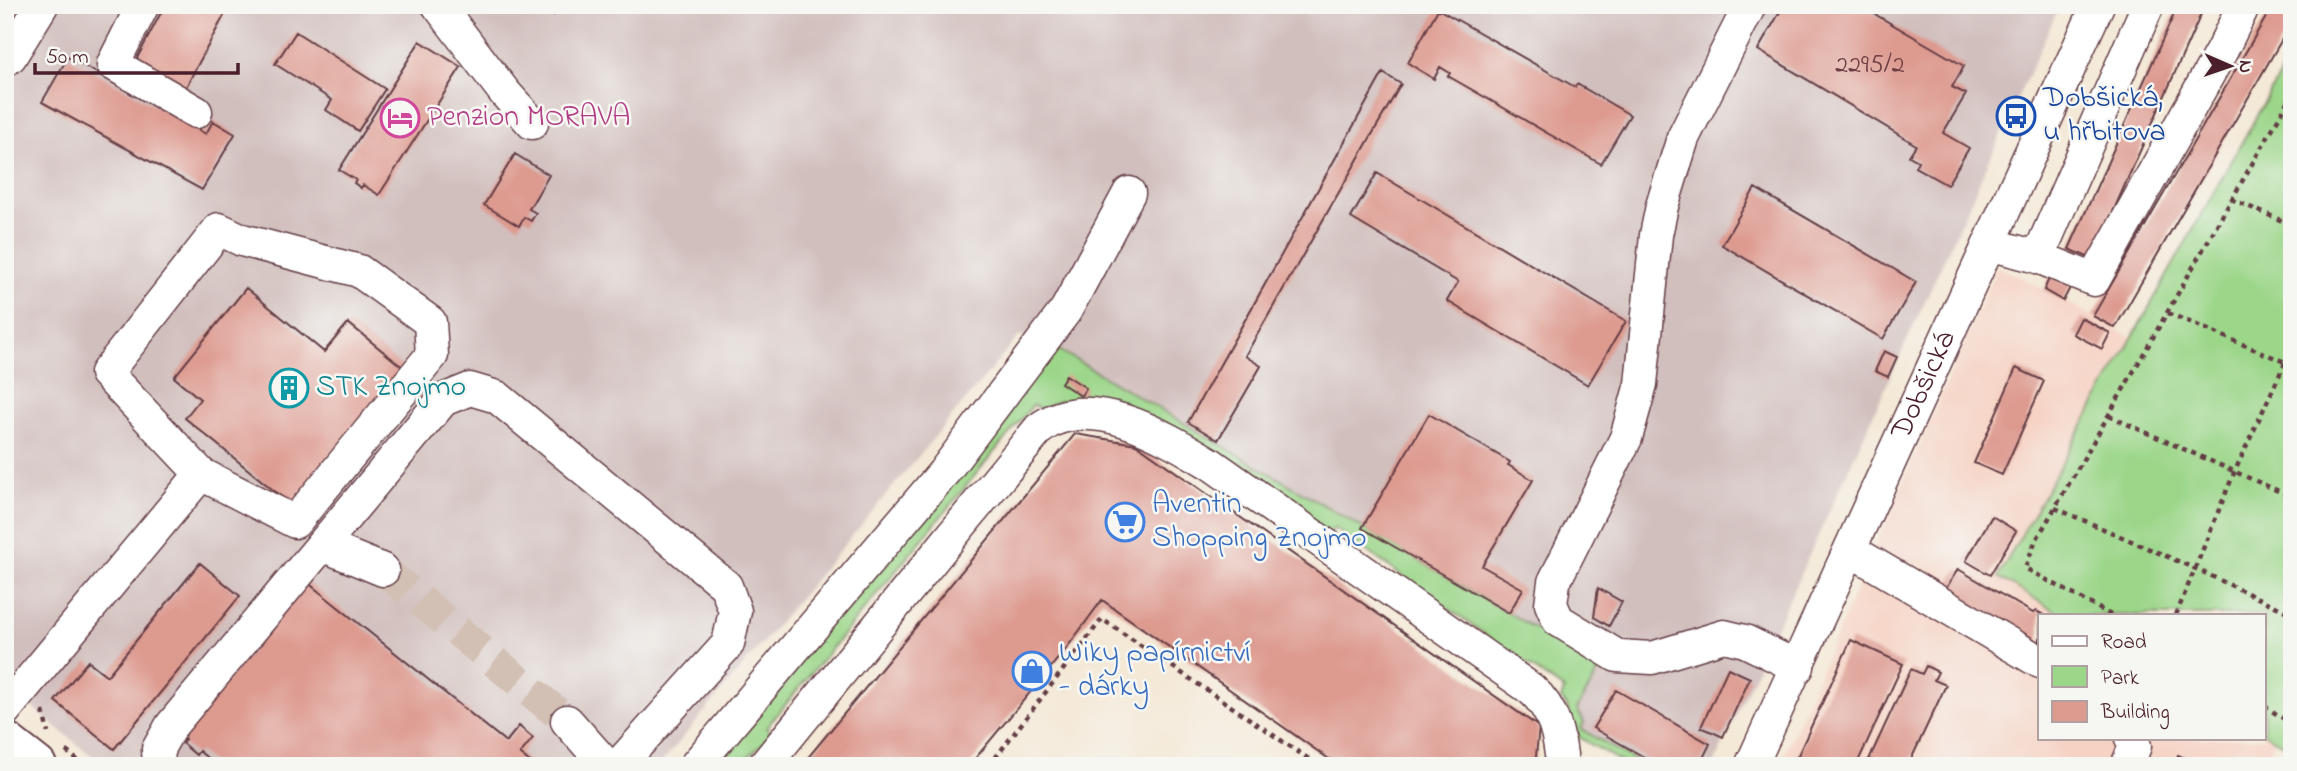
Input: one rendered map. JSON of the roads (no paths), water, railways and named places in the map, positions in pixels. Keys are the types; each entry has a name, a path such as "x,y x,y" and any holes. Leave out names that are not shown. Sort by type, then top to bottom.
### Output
{"main road":[{"path":"5,741 37,766"}],"street":[{"path":"5,60 10,57 42,5"},
{"path":"143,5 113,64 196,112"},
{"path":"438,5 505,93 532,123"},
{"path":"1750,5 1683,138 1656,235 1641,384 1626,438 1554,582 1551,604 1558,620 1617,656 1652,658 1724,636 1745,641 1797,667"},
{"name":"Dobšická","path":"1751,766 2098,5"},
{"path":"2038,257 2148,5"},
{"path":"1989,244 2038,257 2094,280 2222,50 2244,5"},
{"path":"695,766 961,450 1066,310 1129,193"},
{"path":"219,229 242,240 359,271 430,322 432,355 295,522 201,474 107,373 219,229"},
{"path":"159,766 158,749 171,726 443,400 471,389 497,397 726,586 735,611 728,644 618,766"},
{"path":"764,766 1039,429 1055,419 1081,413 1132,422 1161,434 1211,464 1531,689 1549,709 1561,748 1562,766"},
{"path":"5,710 201,474"},
{"path":"322,545 383,570"},
{"path":"1850,551 2038,661"},
{"path":"567,721 607,766"},
{"path":"2127,766 2135,746 2132,740"}],"tunnel":[{"path":"383,570 567,721"}],"place":[{"name":"Dobšická, u hřbitova","path":"2016,116"},
{"name":"Penzion MORAVA","path":"400,118"},
{"name":"STK Znojmo","path":"289,388"},
{"name":"Aventin Shopping Znojmo","path":"1125,522"},
{"name":"Wiky papírnictví - dárky","path":"1032,671"}]}
